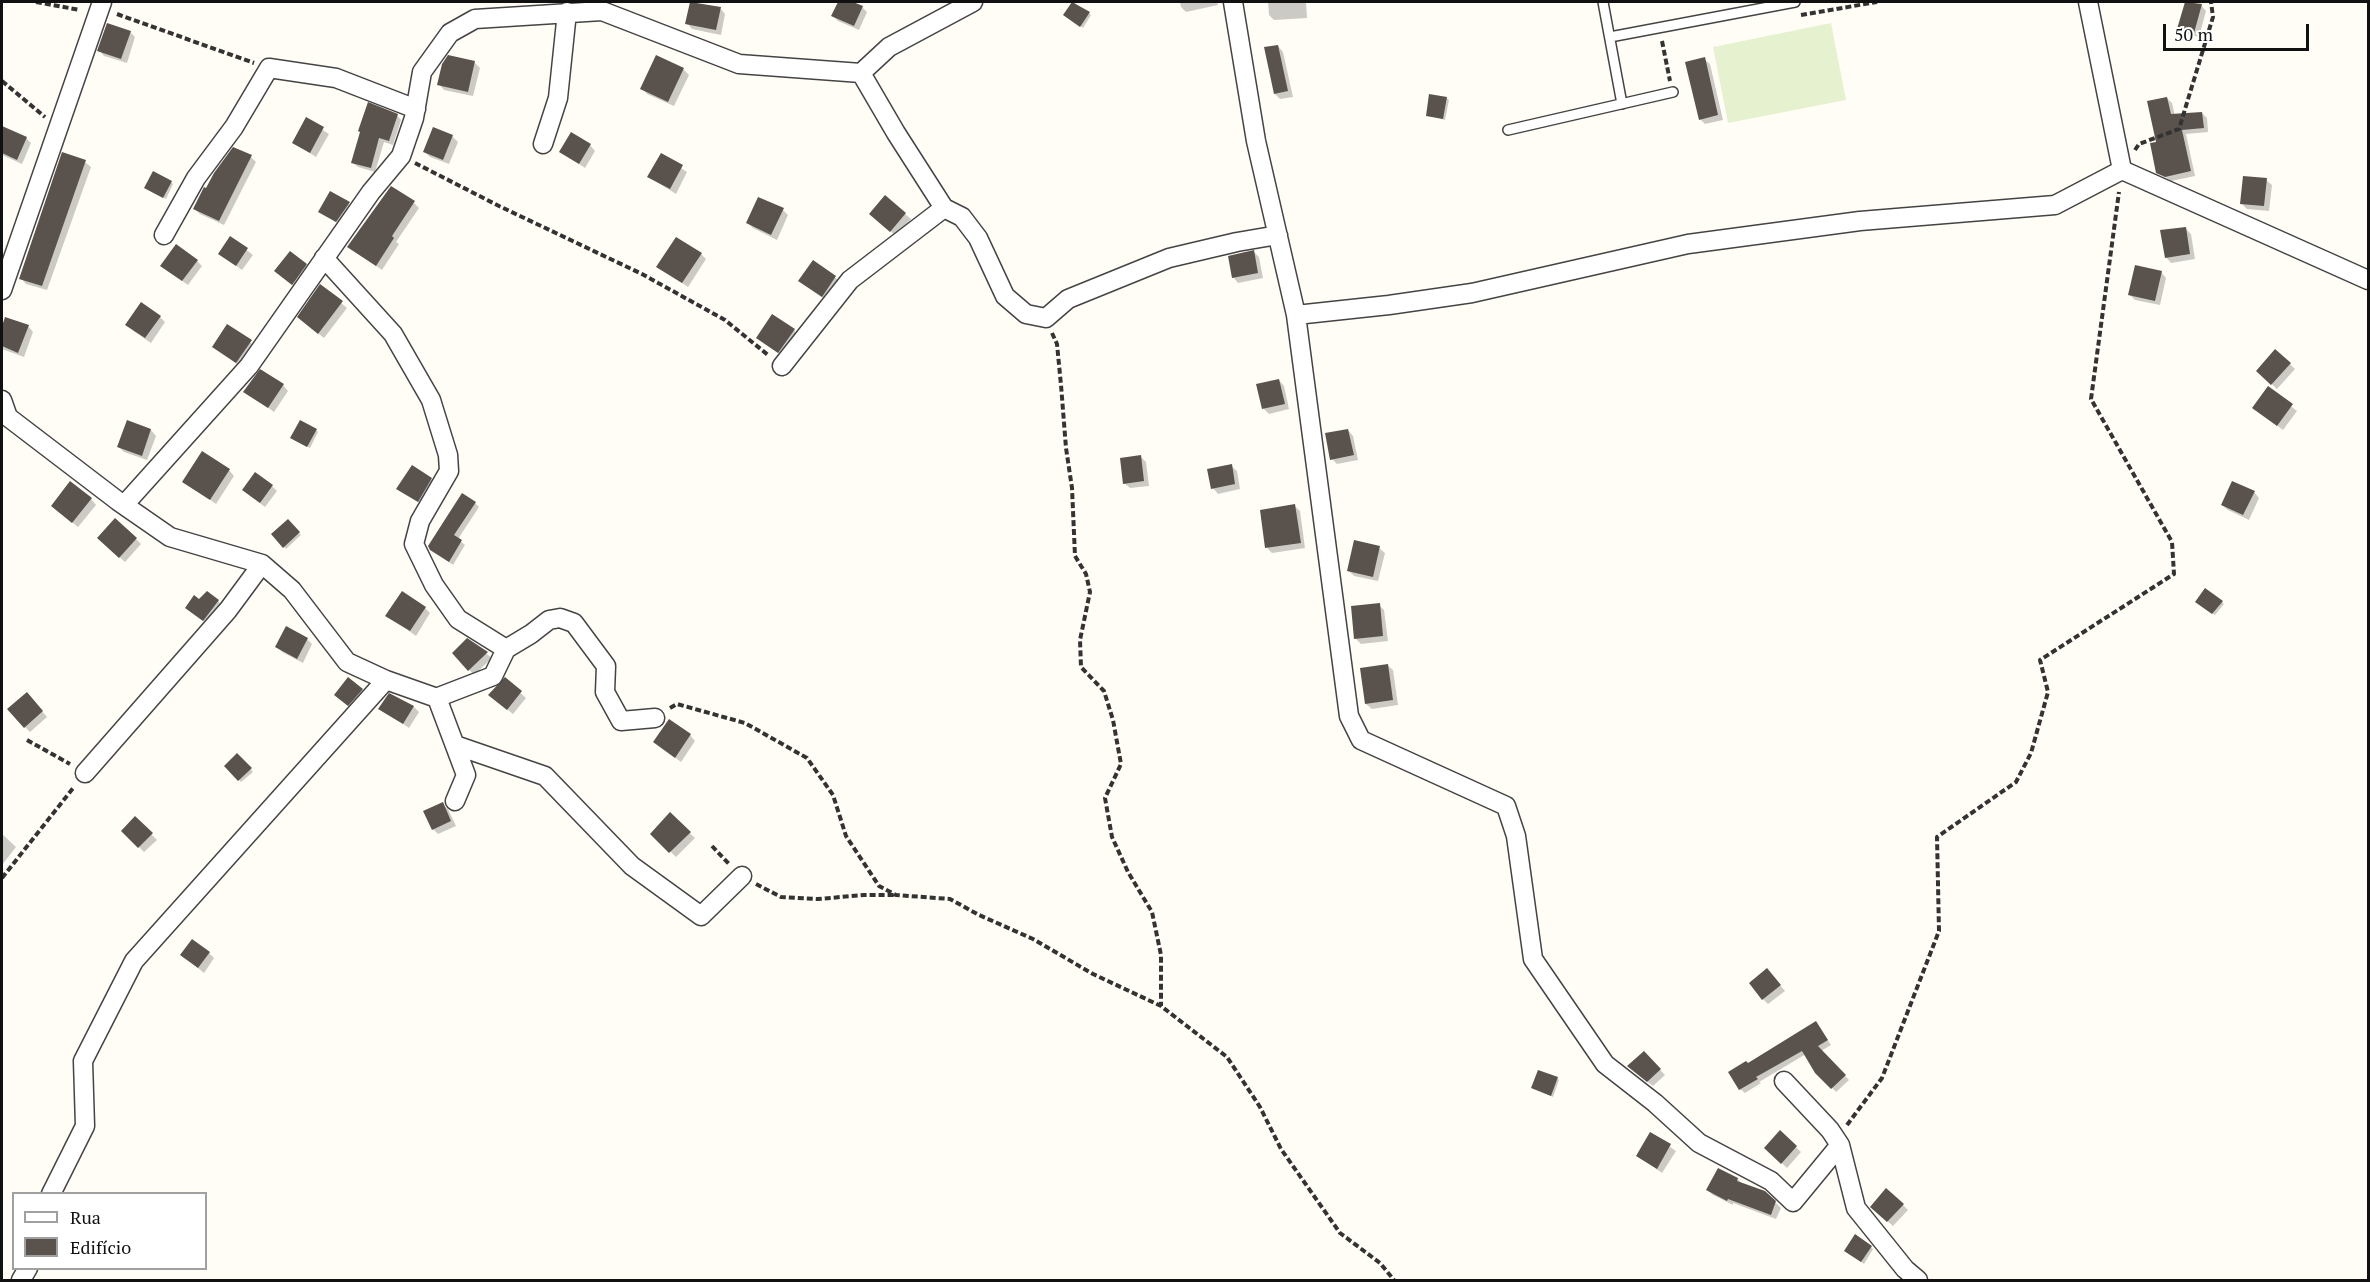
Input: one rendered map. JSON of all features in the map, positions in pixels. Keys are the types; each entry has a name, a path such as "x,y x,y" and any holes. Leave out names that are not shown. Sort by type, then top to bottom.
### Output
{"street":[{"path":"123,505 249,366 371,192 401,156 416,109 422,72 450,33 475,18 567,12 603,6 739,64 861,73 889,47 973,2"},
{"path":"1233,2 1256,141 1296,315 1349,716 1361,740 1506,806 1516,836 1533,958 1605,1064 1655,1103 1699,1143 1771,1181 1793,1203 1840,1145"},
{"path":"2088,2 2122,170"},
{"path":"2,290 100,8"},
{"path":"543,144 558,98 567,12"},
{"path":"164,235 196,178 234,127 269,68 336,78 416,109"},
{"path":"861,73 944,208 962,217 978,238 1005,296 1026,314 1046,318 1068,299 1169,258 1278,235"},
{"path":"1296,315 1389,305 1472,292 1688,244 1860,221 2055,205 2122,170"},
{"path":"2122,170 2368,280"},
{"path":"782,366 850,280 944,208"},
{"path":"324,258 393,334 431,400 448,454 449,471 420,521 414,544 434,585 458,620 506,649"},
{"path":"2,400 8,417 123,505 170,537 262,564 292,591 347,663 436,698 493,676 506,649 549,620 560,618 574,622 606,666 605,692 621,721 655,718"},
{"path":"85,772 228,609 262,564"},
{"path":"52,1192 85,1126 83,1061 134,961 386,680"},
{"path":"436,698 466,775 455,801"},
{"path":"455,745 545,776 632,866 701,916 742,876"},
{"path":"1784,1081 1840,1145 1856,1208 1905,1269 1918,1281"}],"lane":[{"path":"1603,2 1622,104"},
{"path":"1610,37 1794,2"},
{"path":"1508,130 1673,92"}],"path":[{"path":"36,2 100,8 269,68"},
{"path":"1798,16 1877,2"},
{"path":"1840,1145 1843,1131 1882,1078 1939,931 1937,837 2016,782 2031,753 2048,692 2040,660 2174,574 2172,542 2091,399 2122,170 2139,144 2179,129 2213,17 2211,2"},
{"path":"1673,38 1662,40 1673,92"},
{"path":"2,81 58,128"},
{"path":"401,156 499,206 642,274 725,320 782,366"},
{"path":"1046,318 1057,344 1072,488 1075,556 1086,574 1090,592 1080,640 1081,667 1104,691 1113,720 1121,764 1105,798 1112,837 1128,872 1152,912 1161,955 1161,1006"},
{"path":"655,718 676,704 745,723 807,758 833,795 846,836 879,886 896,896"},
{"path":"2,878 85,772 27,740"},
{"path":"712,846 742,876 781,897 818,899 864,895 950,899 979,915 1033,939 1092,974 1161,1006 1227,1057 1260,1107 1281,1149 1340,1233 1380,1263 1394,1281"}],"green space":[{"path":"1831,23 1846,100 1728,123 1713,47"}],"building":[{"path":"690,2 721,7 716,30 685,24"},
{"path":"838,2 853,2 863,6 854,26 831,16"},
{"path":"1072,2 1090,12 1080,27 1063,15"},
{"path":"2185,2 2202,4 2194,33 2177,29"},
{"path":"107,23 131,31 121,59 97,51"},
{"path":"1278,45 1288,91 1274,94 1264,47"},
{"path":"448,55 475,61 468,92 437,85 442,64"},
{"path":"656,55 684,68 668,102 640,89"},
{"path":"1705,57 1718,115 1699,120 1685,62"},
{"path":"1429,94 1447,97 1443,119 1426,116"},
{"path":"2167,97 2171,114 2202,112 2204,128 2182,130 2191,171 2165,177 2156,173 2150,143 2156,142 2147,101"},
{"path":"368,102 398,114 389,141 379,138 371,168 351,163 360,132 358,131"},
{"path":"306,117 324,127 310,153 292,143"},
{"path":"2,126 27,137 17,160 2,153"},
{"path":"433,127 453,135 443,160 423,152"},
{"path":"571,132 591,144 579,164 559,152"},
{"path":"233,147 252,155 219,221 193,209 204,187 206,188"},
{"path":"62,152 86,160 42,286 19,279"},
{"path":"661,153 683,165 670,189 647,177"},
{"path":"153,171 172,181 163,198 144,188"},
{"path":"2243,176 2267,178 2264,206 2240,204"},
{"path":"391,186 415,201 376,266 347,247"},
{"path":"330,191 350,202 336,222 318,212"},
{"path":"885,195 906,213 890,232 869,214"},
{"path":"758,197 784,208 771,235 746,223"},
{"path":"2186,227 2190,254 2165,258 2160,230"},
{"path":"230,236 248,248 236,266 218,254"},
{"path":"676,237 702,253 682,283 656,267"},
{"path":"176,244 198,260 182,281 160,266"},
{"path":"1254,250 1258,273 1232,278 1228,256"},
{"path":"290,251 307,264 292,285 274,271"},
{"path":"813,260 836,276 822,297 798,281"},
{"path":"2135,265 2162,271 2155,301 2128,295"},
{"path":"320,284 343,301 318,334 297,317"},
{"path":"141,302 161,316 145,338 125,325"},
{"path":"772,314 795,329 778,353 756,338"},
{"path":"5,317 29,325 18,353 2,346 2,326"},
{"path":"227,324 252,340 236,363 212,347"},
{"path":"2275,349 2291,363 2271,385 2256,371"},
{"path":"260,369 284,384 268,408 243,392"},
{"path":"1279,379 1285,404 1262,409 1256,384"},
{"path":"2268,386 2293,404 2277,426 2252,408"},
{"path":"127,420 151,429 142,456 117,447"},
{"path":"300,420 317,429 307,447 290,438"},
{"path":"1348,429 1354,455 1330,460 1325,433"},
{"path":"202,451 230,469 210,500 182,482"},
{"path":"1141,455 1144,481 1123,484 1120,458"},
{"path":"1232,464 1235,484 1211,489 1207,469"},
{"path":"412,465 432,478 418,502 396,489"},
{"path":"255,472 273,485 260,503 242,490"},
{"path":"70,481 92,498 72,523 51,506"},
{"path":"2232,481 2255,491 2243,515 2221,505"},
{"path":"462,493 476,502 454,535 462,540 449,562 430,550 428,546"},
{"path":"1295,504 1301,543 1265,548 1260,510"},
{"path":"115,518 137,538 119,558 97,538"},
{"path":"288,519 300,532 283,548 271,534"},
{"path":"1354,540 1380,546 1373,577 1347,571"},
{"path":"2205,588 2223,601 2212,614 2195,602"},
{"path":"207,591 219,600 203,621 185,608 194,595 199,599"},
{"path":"402,591 426,607 410,631 385,616"},
{"path":"1380,603 1383,636 1354,639 1351,606"},
{"path":"286,626 308,638 297,659 275,647"},
{"path":"467,638 488,652 468,671 452,653"},
{"path":"1388,664 1393,700 1365,704 1360,668"},
{"path":"348,677 363,689 348,706 334,695"},
{"path":"505,677 522,691 507,710 488,695"},
{"path":"27,692 43,711 24,728 7,709"},
{"path":"389,693 414,706 403,724 378,709"},
{"path":"669,719 691,734 675,758 653,742"},
{"path":"237,753 252,768 238,781 224,766"},
{"path":"443,802 451,821 432,830 423,811"},
{"path":"670,812 691,832 669,853 650,834"},
{"path":"135,816 153,833 138,848 121,831"},
{"path":"192,939 210,952 198,968 180,955"},
{"path":"1767,968 1781,985 1762,1000 1749,983"},
{"path":"1816,1021 1828,1040 1818,1046 1846,1075 1831,1089 1815,1073 1802,1051 1756,1077 1758,1079 1739,1090 1728,1072 1746,1061 1748,1063"},
{"path":"1644,1051 1661,1069 1647,1082 1627,1066"},
{"path":"1538,1070 1558,1077 1551,1096 1531,1088"},
{"path":"1780,1130 1797,1146 1781,1164 1764,1148"},
{"path":"1650,1132 1671,1144 1657,1169 1636,1156"},
{"path":"1718,1168 1738,1178 1737,1181 1765,1191 1776,1201 1771,1215 1728,1199 1727,1201 1706,1190"},
{"path":"1886,1188 1904,1204 1887,1222 1870,1207"},
{"path":"1855,1234 1872,1246 1861,1262 1844,1251"}]}
